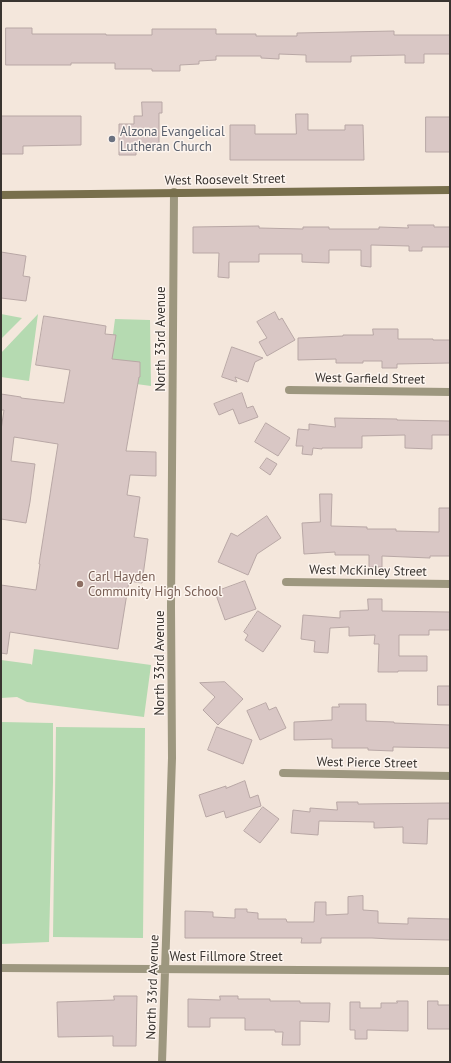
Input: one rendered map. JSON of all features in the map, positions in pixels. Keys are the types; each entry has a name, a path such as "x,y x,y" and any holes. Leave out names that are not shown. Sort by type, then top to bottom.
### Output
{"street":[{"name":"West Roosevelt Street","path":"1,195 450,190"},
{"name":"North 33rd Avenue","path":"162,1062 172,758 171,606 174,192"},
{"name":"West Garfield Street","path":"289,390 450,392"},
{"name":"West McKinley Street","path":"286,582 450,584"},
{"name":"West Pierce Street","path":"283,773 450,776"},
{"name":"West Fillmore Street","path":"1,968 450,971"}],"green space":[{"path":"1,314 22,318 1,339"},
{"path":"38,314 29,381 1,377 1,353"},
{"path":"115,319 150,320 151,386 107,380"},
{"path":"34,649 151,665 144,717 27,702 17,697 1,698 1,660 32,665"},
{"path":"1,722 53,723 49,942 1,944"},
{"path":"56,727 145,728 143,938 53,937"}],"building":[{"path":"6,28 32,28 32,34 106,35 152,35 152,29 216,29 216,34 256,34 256,36 297,36 297,33 394,31 394,35 450,35 450,54 424,54 424,63 405,63 405,55 351,56 351,62 306,62 306,55 279,54 279,59 261,58 261,56 216,56 216,60 199,61 199,64 180,65 180,71 115,69 115,63 6,65"},
{"path":"142,102 162,102 162,113 159,113 159,147 136,147 136,155 119,155 119,124 134,124 134,116 142,116"},
{"path":"296,114 308,114 308,130 345,130 345,125 363,125 364,160 230,160 230,125 255,125 255,134 296,134"},
{"path":"1,116 81,116 81,145 23,146 23,154 1,154"},
{"path":"426,117 450,117 450,152 426,152"},
{"path":"408,225 434,225 434,227 450,227 450,247 422,247 422,251 409,251 409,246 371,245 371,267 361,266 361,250 329,250 329,263 302,262 302,254 259,254 259,262 229,262 229,278 218,277 219,253 193,253 193,227 259,226 259,228 303,229 303,227 329,227 329,229 379,229 379,227 408,228"},
{"path":"1,252 26,256 23,276 30,277 26,301 1,298"},
{"path":"275,312 279,320 282,318 295,340 267,356 259,342 267,338 257,322"},
{"path":"44,316 106,326 105,334 116,335 112,359 140,362 140,377 126,451 156,452 156,476 130,475 127,495 140,497 134,537 148,539 142,583 129,581 118,649 10,632 7,654 1,653 1,585 36,590 58,444 14,437 11,461 35,464 30,502 26,523 1,519 1,430 4,410 1,410 1,394 64,403 70,370 36,365"},
{"path":"373,329 398,329 398,339 450,340 450,363 397,364 397,368 382,368 382,361 336,363 336,359 298,360 298,338 373,335"},
{"path":"232,347 263,358 255,362 248,382 235,377 237,382 222,377"},
{"path":"242,393 247,408 253,406 258,417 239,424 233,409 219,415 214,404"},
{"path":"335,418 450,421 450,435 432,435 432,449 405,448 405,435 362,436 362,448 313,448 312,455 302,454 303,446 296,446 298,429 309,430 309,424 335,427"},
{"path":"266,423 290,438 278,456 255,442"},
{"path":"267,458 277,464 270,475 260,468"},
{"path":"320,494 332,494 331,526 367,527 367,529 396,529 396,531 439,532 439,508 450,508 450,556 430,556 430,558 382,556 382,567 369,567 369,555 335,555 335,552 304,554 302,523 320,522"},
{"path":"267,516 281,538 257,554 248,575 218,562 231,533 237,536"},
{"path":"245,581 256,609 225,620 215,592"},
{"path":"368,599 382,599 382,611 450,612 450,630 429,630 429,635 399,635 399,656 427,656 427,671 378,672 379,644 374,644 375,635 349,636 349,627 330,628 328,653 314,652 315,641 301,639 303,615 340,618 340,611 368,610"},
{"path":"258,611 281,626 263,652 245,640 248,635 244,632"},
{"path":"225,682 243,699 218,725 203,710 215,697 200,683"},
{"path":"438,686 450,686 450,705 438,705"},
{"path":"266,703 269,710 276,707 286,728 260,740 247,711"},
{"path":"339,704 366,704 366,721 450,725 450,748 393,747 393,751 368,750 368,748 332,748 332,739 294,740 294,722 332,720 332,707 339,707"},
{"path":"217,727 252,740 243,764 208,750"},
{"path":"245,781 250,798 258,795 261,806 226,818 224,811 206,817 199,795"},
{"path":"337,802 358,802 358,804 450,803 450,819 428,819 427,844 403,843 403,827 374,828 374,822 319,821 318,835 291,833 293,810 310,812 310,808 337,810"},
{"path":"263,807 279,819 260,843 244,831"},
{"path":"363,896 363,910 378,911 378,923 408,924 408,918 450,919 450,940 321,938 321,943 301,943 302,938 185,938 185,911 213,912 213,917 235,918 235,909 247,909 247,912 258,913 258,919 286,919 287,922 314,922 315,902 326,902 326,915 348,914 348,897"},
{"path":"114,996 137,996 136,1046 113,1046 113,1036 58,1037 57,1002 114,1000"},
{"path":"220,996 238,996 238,999 270,999 270,1001 300,1001 300,1003 330,1003 329,1022 300,1021 300,1045 282,1045 283,1032 275,1032 275,1030 245,1030 245,1018 210,1018 210,1027 188,1027 188,999 220,1000"},
{"path":"397,1001 408,1001 408,1031 367,1030 367,1039 355,1039 355,1030 350,1030 350,1002 360,1002 360,1008 381,1008 381,1003 397,1003"},
{"path":"428,1001 438,1001 438,1005 450,1005 450,1029 428,1029"}],"place":[{"name":"Alzona Evangelical Lutheran Church","path":"112,139"},
{"name":"Carl Hayden Community High School","path":"80,584"}]}
